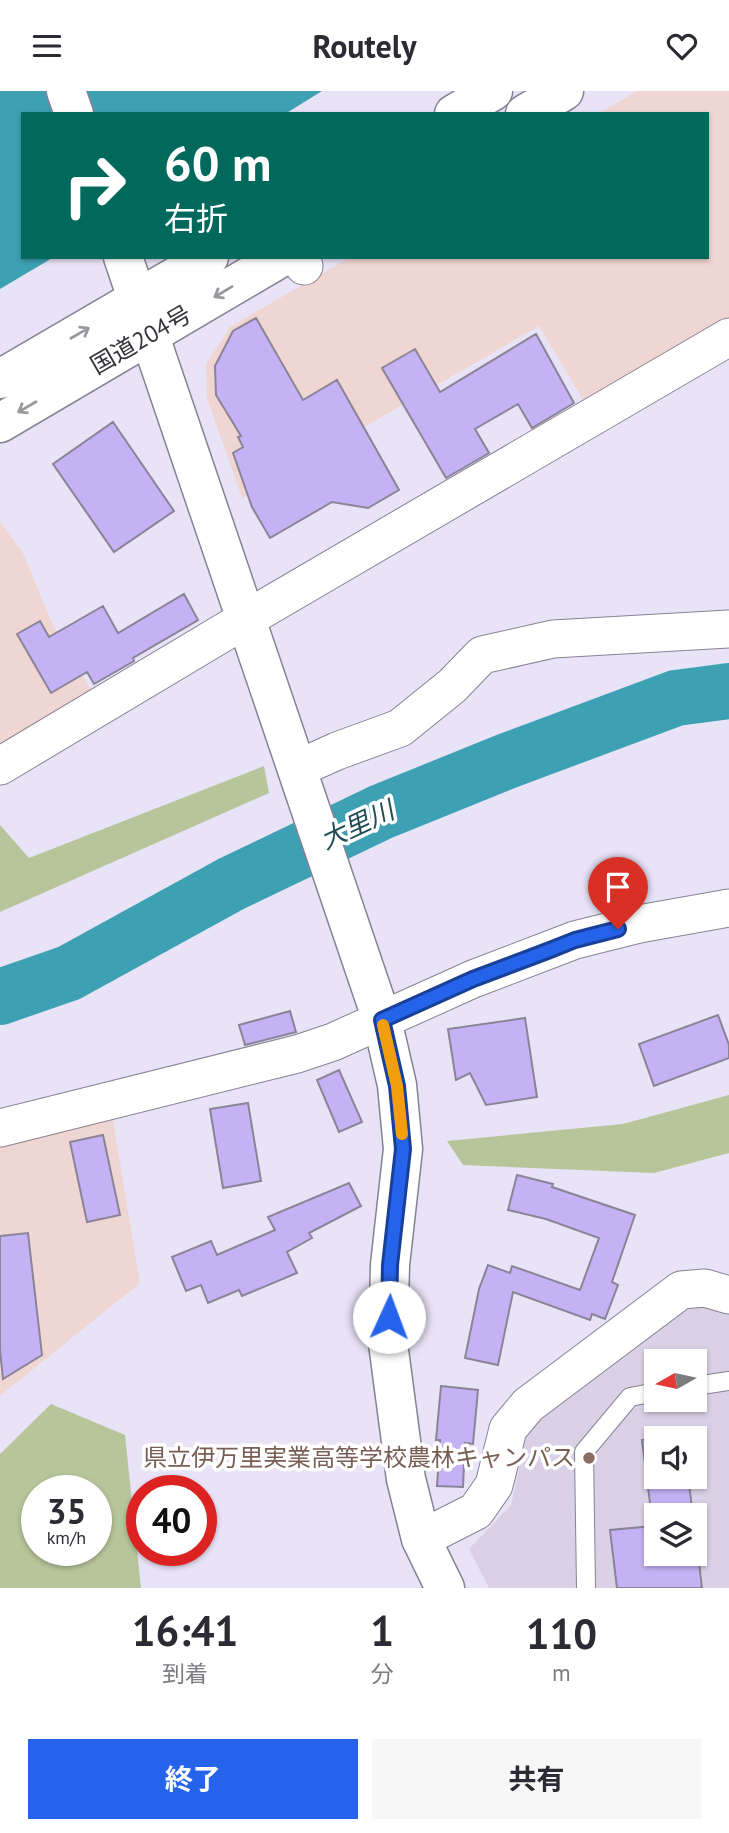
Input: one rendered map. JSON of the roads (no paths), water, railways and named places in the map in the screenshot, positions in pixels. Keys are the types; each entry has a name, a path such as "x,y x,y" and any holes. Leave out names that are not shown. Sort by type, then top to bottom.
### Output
{"main road":[{"path":"66,91 73,112"},
{"path":"457,112 493,91"},
{"path":"528,112 564,91"},
{"path":"124,259 382,1020 397,1086 403,1149 390,1265 388,1343 406,1479 421,1539 445,1588"},
{"name":"国道204号","path":"0,379 206,259"},
{"name":"国道204号","path":"0,423 150,335 295,260"}],"street":[{"path":"0,766 729,337"},
{"path":"302,781 337,751 400,728 452,686 482,655 553,639 729,629"},
{"path":"0,1128 297,1054 333,1042 473,979 575,940 639,924 729,908"},
{"path":"421,1539 476,1511 494,1485 508,1429 528,1405 681,1290 705,1288 729,1295"}],"lane":[{"path":"707,1384 729,1381"},
{"path":"586,1588 584,1452 630,1397 644,1394"}],"water":[{"path":"0,91 322,91 288,112 21,112 21,259 51,259 0,289"}],"waterway":[{"name":"大里川","path":"0,997 69,973 231,884 381,812 507,761 676,698 729,691"}],"place":[{"name":"県立伊万里実業高等学校農林キャンパス","path":"589,1458"}]}
